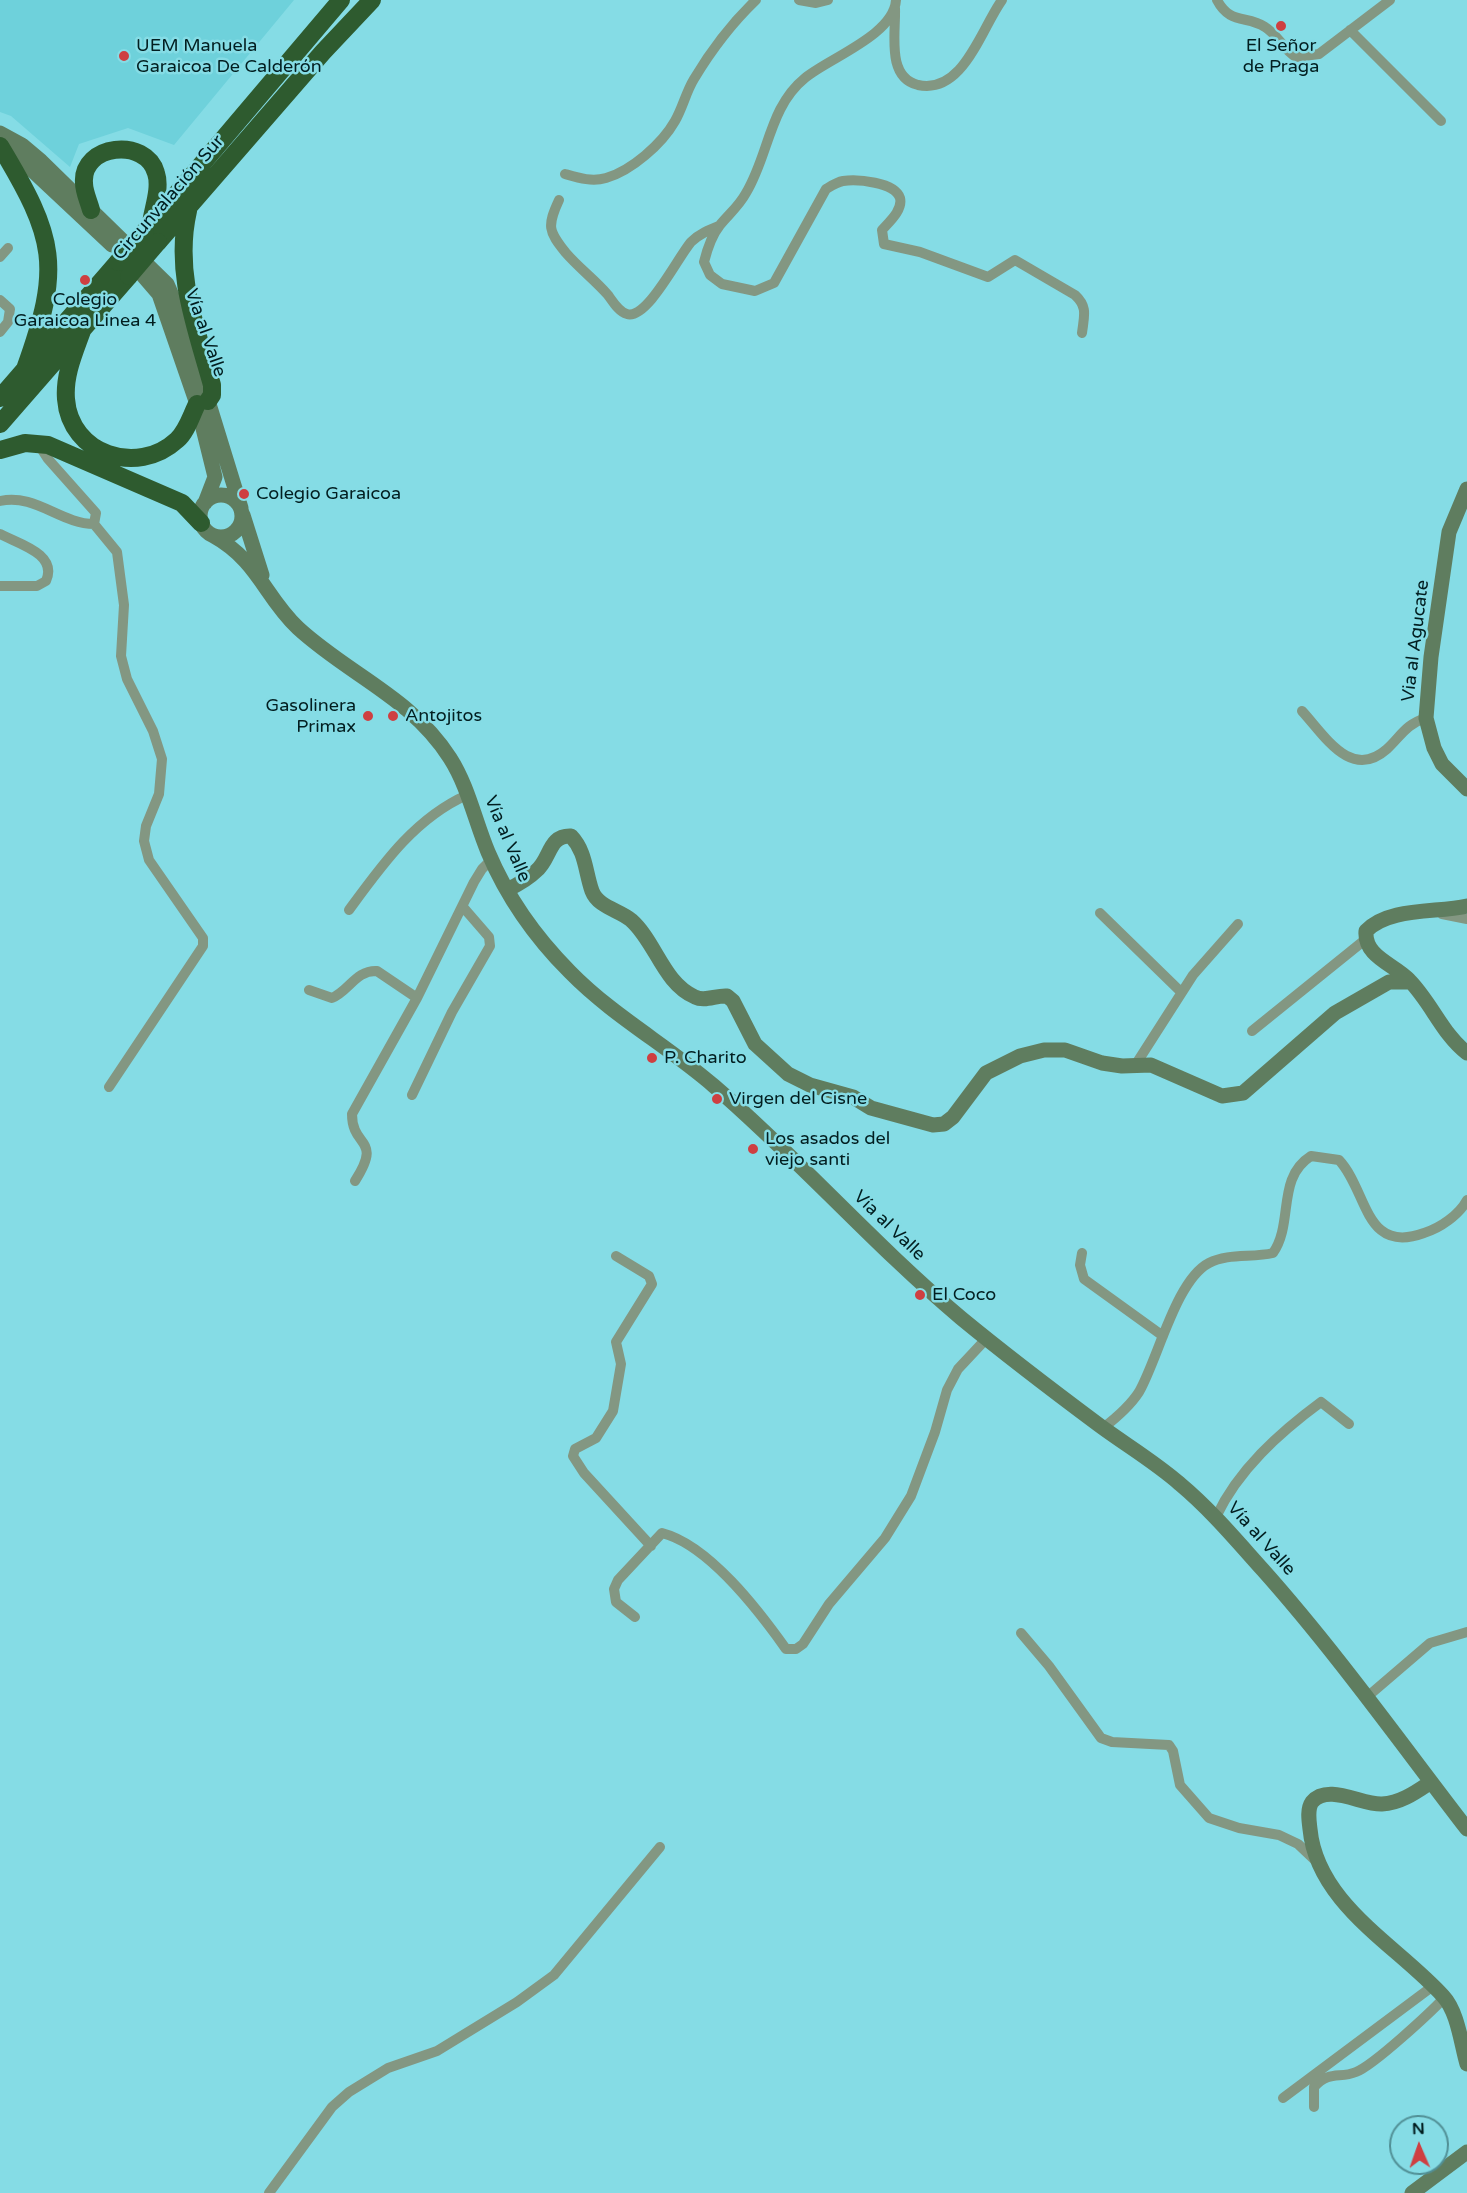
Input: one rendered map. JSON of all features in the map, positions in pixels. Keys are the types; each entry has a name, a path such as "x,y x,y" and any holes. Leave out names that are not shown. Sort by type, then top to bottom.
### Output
{"highway":[{"name":"Circunvalación Sur","path":"0,424 83,328 123,269 151,233 341,0"},
{"name":"Circunvalación Sur","path":"151,233 189,207 323,52 372,0"},
{"path":"0,145 40,218 50,270 44,315 25,369"},
{"path":"91,210 83,183 87,168 103,153 117,149 132,150 146,158 156,171 158,184 151,233"},
{"path":"83,328 67,374 66,401 77,434 92,448 125,458 150,455 178,439 202,403 212,395 212,385 192,316 182,266 184,226 189,207"},
{"name":"Circunvalación Sur","path":"0,398 25,369 123,269"},
{"path":"0,450 37,442 58,449 177,500 191,510 207,529"}],"main road":[{"name":"Vía al Valle","path":"0,133 22,145 167,284 185,326 215,477 205,503"},
{"name":"Vía al Valle","path":"0,145 16,155 146,276 159,294 242,512 265,583 281,609 310,639 409,710 451,760 468,795 492,860 507,890 531,927 573,975 717,1088 764,1130 896,1260 987,1338 1103,1428 1159,1466 1216,1517 1297,1608 1467,1829"},
{"name":"Via al Agucate","path":"1467,489 1449,532 1431,657 1426,718 1434,748 1442,764 1467,789"},
{"path":"207,529 223,537 233,534 241,525 242,512 228,496 215,496 205,503 201,513 207,529 242,556 265,583"},
{"path":"507,890 536,871 555,840 562,836 571,836 580,845 592,892 601,904 632,921 663,967 682,988 695,997 704,999 727,996 733,1001 755,1044 788,1074 810,1085 853,1097 887,1113 933,1125 944,1124 963,1105 986,1072 1020,1056 1044,1050 1065,1050 1112,1065 1150,1065 1222,1096 1243,1093 1335,1013 1389,982 1411,982"},
{"path":"1467,906 1381,921 1366,931 1365,939 1373,953 1411,982 1467,1053"},
{"path":"1431,1782 1405,1799 1382,1804 1338,1795 1321,1796 1311,1803 1309,1813 1311,1833 1322,1867 1340,1896 1363,1925 1439,1992 1454,2016 1467,2064"},
{"path":"1412,2193 1467,2152"}],"street":[{"path":"566,174 585,180 604,179 618,173 657,144 675,121 692,81 716,45 731,24 756,0"},
{"path":"799,0 816,3 828,0"},
{"path":"896,4 896,67 903,77 915,84 938,86 952,77 968,58 1002,0"},
{"path":"1217,0 1227,14 1241,21 1262,25 1271,31 1287,51 1296,57 1320,54 1390,0"},
{"path":"896,4 863,43 808,76 791,90 778,111 760,167 746,195 719,226 704,262 710,275 722,284 755,291 774,283 826,189 841,181 866,180 894,189 900,197 900,205 894,217 882,230 884,244 920,252 988,277 1015,260 1033,273 1075,294 1083,302 1085,313 1082,333"},
{"path":"1350,30 1441,121"},
{"path":"558,200 551,217 550,230 553,237 576,265 605,291 621,312 628,315 642,311 693,240 719,226"},
{"path":"0,300 10,309 8,322 0,332"},
{"path":"37,442 48,459 96,513 94,524 117,552 124,605 121,656 127,680 153,730 162,759 159,794 146,826 144,841 149,860 203,938 203,946 110,1087"},
{"path":"0,501 32,502 83,524 94,524"},
{"path":"0,534 38,553 48,564 50,572 46,581 37,586 0,586"},
{"path":"1302,711 1336,749 1349,760 1357,761 1367,761 1376,757 1388,748 1406,726 1426,718"},
{"path":"349,910 386,861 422,823 468,795"},
{"path":"355,1181 368,1155 366,1144 352,1126 352,1114 417,998 482,869 492,860"},
{"path":"412,1095 452,1012 490,946 484,930 463,906"},
{"path":"1100,913 1181,992"},
{"path":"1421,913 1450,914 1467,919"},
{"path":"1136,1064 1193,975 1238,924"},
{"path":"1252,1031 1365,939"},
{"path":"309,990 332,998 361,974 377,971 417,998"},
{"path":"1103,1428 1117,1418 1138,1393 1182,1294 1194,1276 1207,1264 1230,1257 1273,1253 1283,1233 1290,1180 1303,1161 1311,1156 1339,1160 1356,1183 1367,1216 1380,1230 1396,1238 1413,1237 1429,1231 1448,1220 1467,1200"},
{"path":"1082,1253 1080,1265 1084,1279 1162,1336"},
{"path":"616,1256 649,1276 652,1284 616,1342 621,1364 613,1411 596,1438 575,1449 573,1456 584,1473 651,1546"},
{"path":"636,1617 616,1602 614,1589 618,1580 662,1533 674,1536 719,1570 747,1599 786,1649 796,1649 803,1644 829,1604 885,1538 906,1504 932,1441 947,1390 958,1369 987,1338"},
{"path":"1216,1517 1225,1498 1242,1474 1281,1433 1321,1402 1349,1424"},
{"path":"1367,1697 1430,1643 1467,1632"},
{"path":"1020,1633 1049,1666 1101,1738 1112,1742 1169,1745 1173,1751 1180,1785 1209,1818 1239,1828 1279,1835 1298,1844 1322,1867"},
{"path":"269,2193 332,2107 349,2092 388,2068 437,2051 517,2002 554,1975 660,1847"},
{"path":"1283,2098 1439,1992"},
{"path":"1314,2107 1314,2087 1322,2079 1356,2072 1431,2012 1439,1992"}],"shaded area":[{"name":"UEM Manuela Garaicoa De Calderón","path":"0,0 294,0 174,145 128,128 79,144 70,167 11,116 0,112"}],"place":[{"name":"El Señor de Praga","path":"1281,26"},
{"name":"UEM Manuela Garaicoa De Calderón","path":"124,56"},
{"name":"Colegio Garaicoa Linea 4","path":"85,280"},
{"name":"Colegio Garaicoa","path":"244,494"},
{"name":"Gasolinera Primax","path":"368,716"},
{"name":"Antojitos","path":"393,716"},
{"name":"P. Charito","path":"652,1058"},
{"name":"Virgen del Cisne","path":"717,1099"},
{"name":"Los asados del viejo santi","path":"753,1149"},
{"name":"El Coco","path":"920,1295"}]}
